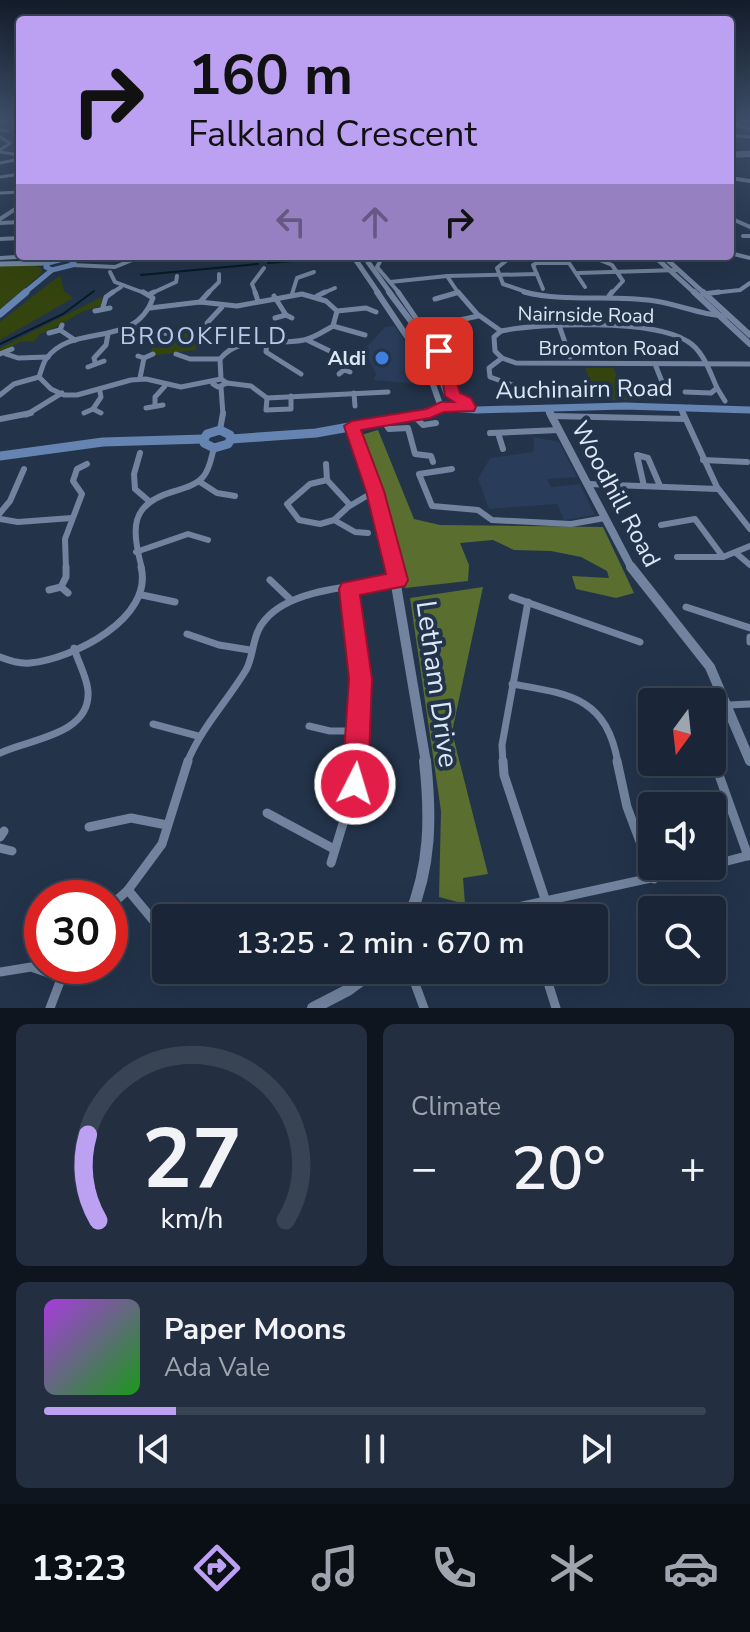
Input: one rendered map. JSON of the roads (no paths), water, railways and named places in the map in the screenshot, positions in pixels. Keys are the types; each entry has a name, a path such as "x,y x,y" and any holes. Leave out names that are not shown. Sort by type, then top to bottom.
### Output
{"main road":[{"path":"0,314 50,266 62,260"},
{"path":"50,266 72,265 72,260"},
{"name":"Auchinairn Road","path":"231,439 280,437 414,416 435,412 441,407 549,412 680,407 750,410"},
{"path":"220,430 230,435 231,439 228,444 214,448 204,443 204,439 207,434 220,430"},
{"path":"0,456 103,442 204,439"}],"street":[{"path":"10,206 16,206"},
{"path":"743,236 750,236"},
{"path":"0,239 16,238"},
{"path":"0,247 8,239"},
{"path":"72,265 103,268 132,260"},
{"path":"356,260 426,365 441,407"},
{"path":"369,260 430,347 446,392 465,402 468,407"},
{"path":"377,272 379,260"},
{"path":"506,260 498,265 505,286 532,296 609,296 653,301 719,317 729,316"},
{"path":"602,260 608,262 622,284 609,296"},
{"path":"659,260 750,344"},
{"path":"667,260 750,335"},
{"path":"0,261 50,266"},
{"path":"543,289 533,265 537,263 569,263 585,287"},
{"path":"110,272 115,267"},
{"path":"103,268 103,271 110,272"},
{"path":"251,271 262,270 252,284 258,301"},
{"path":"578,273 678,270"},
{"path":"110,272 111,278 121,287 150,294 169,288 176,282 177,276"},
{"path":"292,294 297,278 314,272"},
{"path":"377,272 390,282 439,351 450,377 453,396"},
{"path":"200,302 219,282 219,274"},
{"path":"390,282 447,276 537,274"},
{"path":"447,276 456,293 478,316 501,331 492,342 502,358 493,362 488,373 490,377 511,386 582,387"},
{"path":"695,294 740,290 750,283"},
{"path":"95,311 106,307 106,297 121,287"},
{"path":"150,308 164,310 200,302 222,307 274,296 317,296 335,288"},
{"path":"435,299 456,293"},
{"path":"150,294 153,298 150,308 131,327 75,340 48,357 39,377 46,386 62,393 100,392 140,378 165,386 251,386 267,398 388,392"},
{"path":"274,296 289,317 275,318"},
{"path":"317,296 337,311 366,308 376,312"},
{"path":"199,322 208,324 222,307"},
{"path":"333,326 337,311"},
{"path":"454,332 445,323 478,316"},
{"path":"220,430 224,385 220,359 228,349 239,344 307,340 333,326 367,336"},
{"path":"131,327 175,337 181,331"},
{"path":"49,333 61,328 75,340"},
{"path":"217,334 237,328"},
{"path":"560,328 570,357"},
{"name":"Nairnside Road","path":"501,331 652,329 689,342 706,364"},
{"path":"230,332 239,344"},
{"path":"95,362 94,358 106,345 108,334"},
{"path":"307,340 336,354 344,372"},
{"path":"267,341 266,352 299,373 290,375"},
{"path":"3,354 12,349"},
{"path":"3,354 18,358 48,357"},
{"path":"140,378 141,357 153,354"},
{"path":"176,354 220,359"},
{"name":"Broomton Road","path":"502,358 531,365 750,364"},
{"path":"88,367 104,361"},
{"path":"655,364 668,397"},
{"path":"706,364 725,401"},
{"path":"0,395 3,388 39,377"},
{"path":"213,384 221,379"},
{"path":"146,408 159,404 155,397 165,386"},
{"path":"685,392 711,393 717,388"},
{"path":"84,413 93,409 101,397 100,392"},
{"path":"0,419 18,420 32,415 62,393"},
{"path":"354,393 355,406"},
{"path":"267,398 266,410 291,409 291,396"},
{"path":"680,407 717,489 731,510 750,529"},
{"path":"93,409 101,413"},
{"path":"549,412 685,419"},
{"name":"Woodhill Road","path":"549,412 635,575 710,667 729,705 750,761"},
{"path":"414,416 423,425 436,423"},
{"path":"383,420 389,429 408,428 415,454 431,456 433,462"},
{"name":"Letham Drive","path":"352,426 375,491 408,634 429,808 428,853 414,904"},
{"path":"490,433 559,430"},
{"path":"498,433 503,449"},
{"path":"0,657 32,663 74,648 112,628 131,613 142,595 145,579 132,529 149,501 200,482 208,470 214,448"},
{"path":"140,453 134,474 135,489 149,501"},
{"path":"644,486 637,455 648,458 660,486"},
{"path":"703,460 747,462"},
{"path":"49,590 61,587 66,577 65,539 82,494 73,481 77,469 87,464"},
{"path":"326,464 327,480 350,505"},
{"path":"0,513 10,501 24,469"},
{"path":"452,469 419,474 432,506 478,510 492,520 571,524 605,518"},
{"path":"327,480 310,484 287,504 288,513 298,521 319,524 334,520 350,505 375,491"},
{"path":"200,482 217,493 235,496"},
{"path":"588,484 717,489"},
{"path":"0,519 23,522 55,516 72,518"},
{"path":"661,525 695,519 723,557"},
{"path":"334,520 355,532 368,533"},
{"path":"136,552 188,534 208,540"},
{"path":"677,557 723,557 750,546"},
{"path":"736,553 750,565"},
{"path":"270,580 291,600"},
{"path":"152,919 128,890 162,844 180,780 198,736 248,667 250,650 265,619 291,600 323,590 349,589 397,580"},
{"path":"61,587 68,593"},
{"path":"331,863 355,784 359,750 357,731 361,679 349,589"},
{"path":"142,595 175,602"},
{"path":"512,597 640,642"},
{"path":"528,602 502,745 504,775 546,902"},
{"path":"686,607 750,628"},
{"path":"187,634 219,645 250,650"},
{"path":"0,753 68,727 81,716 88,692 74,648"},
{"path":"512,684 563,695 593,707 604,719 611,731 624,798 638,836"},
{"path":"729,705 750,704"},
{"path":"153,724 198,736"},
{"path":"309,726 330,731 357,731"},
{"path":"720,776 749,856 726,862"},
{"path":"267,813 334,849"},
{"path":"89,827 131,818 167,825"},
{"path":"0,848 12,851"},
{"path":"543,904 649,880"},
{"path":"0,972 24,966"},
{"path":"50,1008 58,984"},
{"path":"313,1008 356,984"},
{"path":"415,984 424,1008"},
{"path":"548,984 556,1008"}],"waterway":[{"path":"268,263 304,260"},
{"path":"141,275 258,264"},
{"path":"0,344 63,314 94,291"}],"place":[{"name":"Aldi","path":"382,358"}],"district":[{"name":"BROOKFIELD","path":"204,336"}]}
